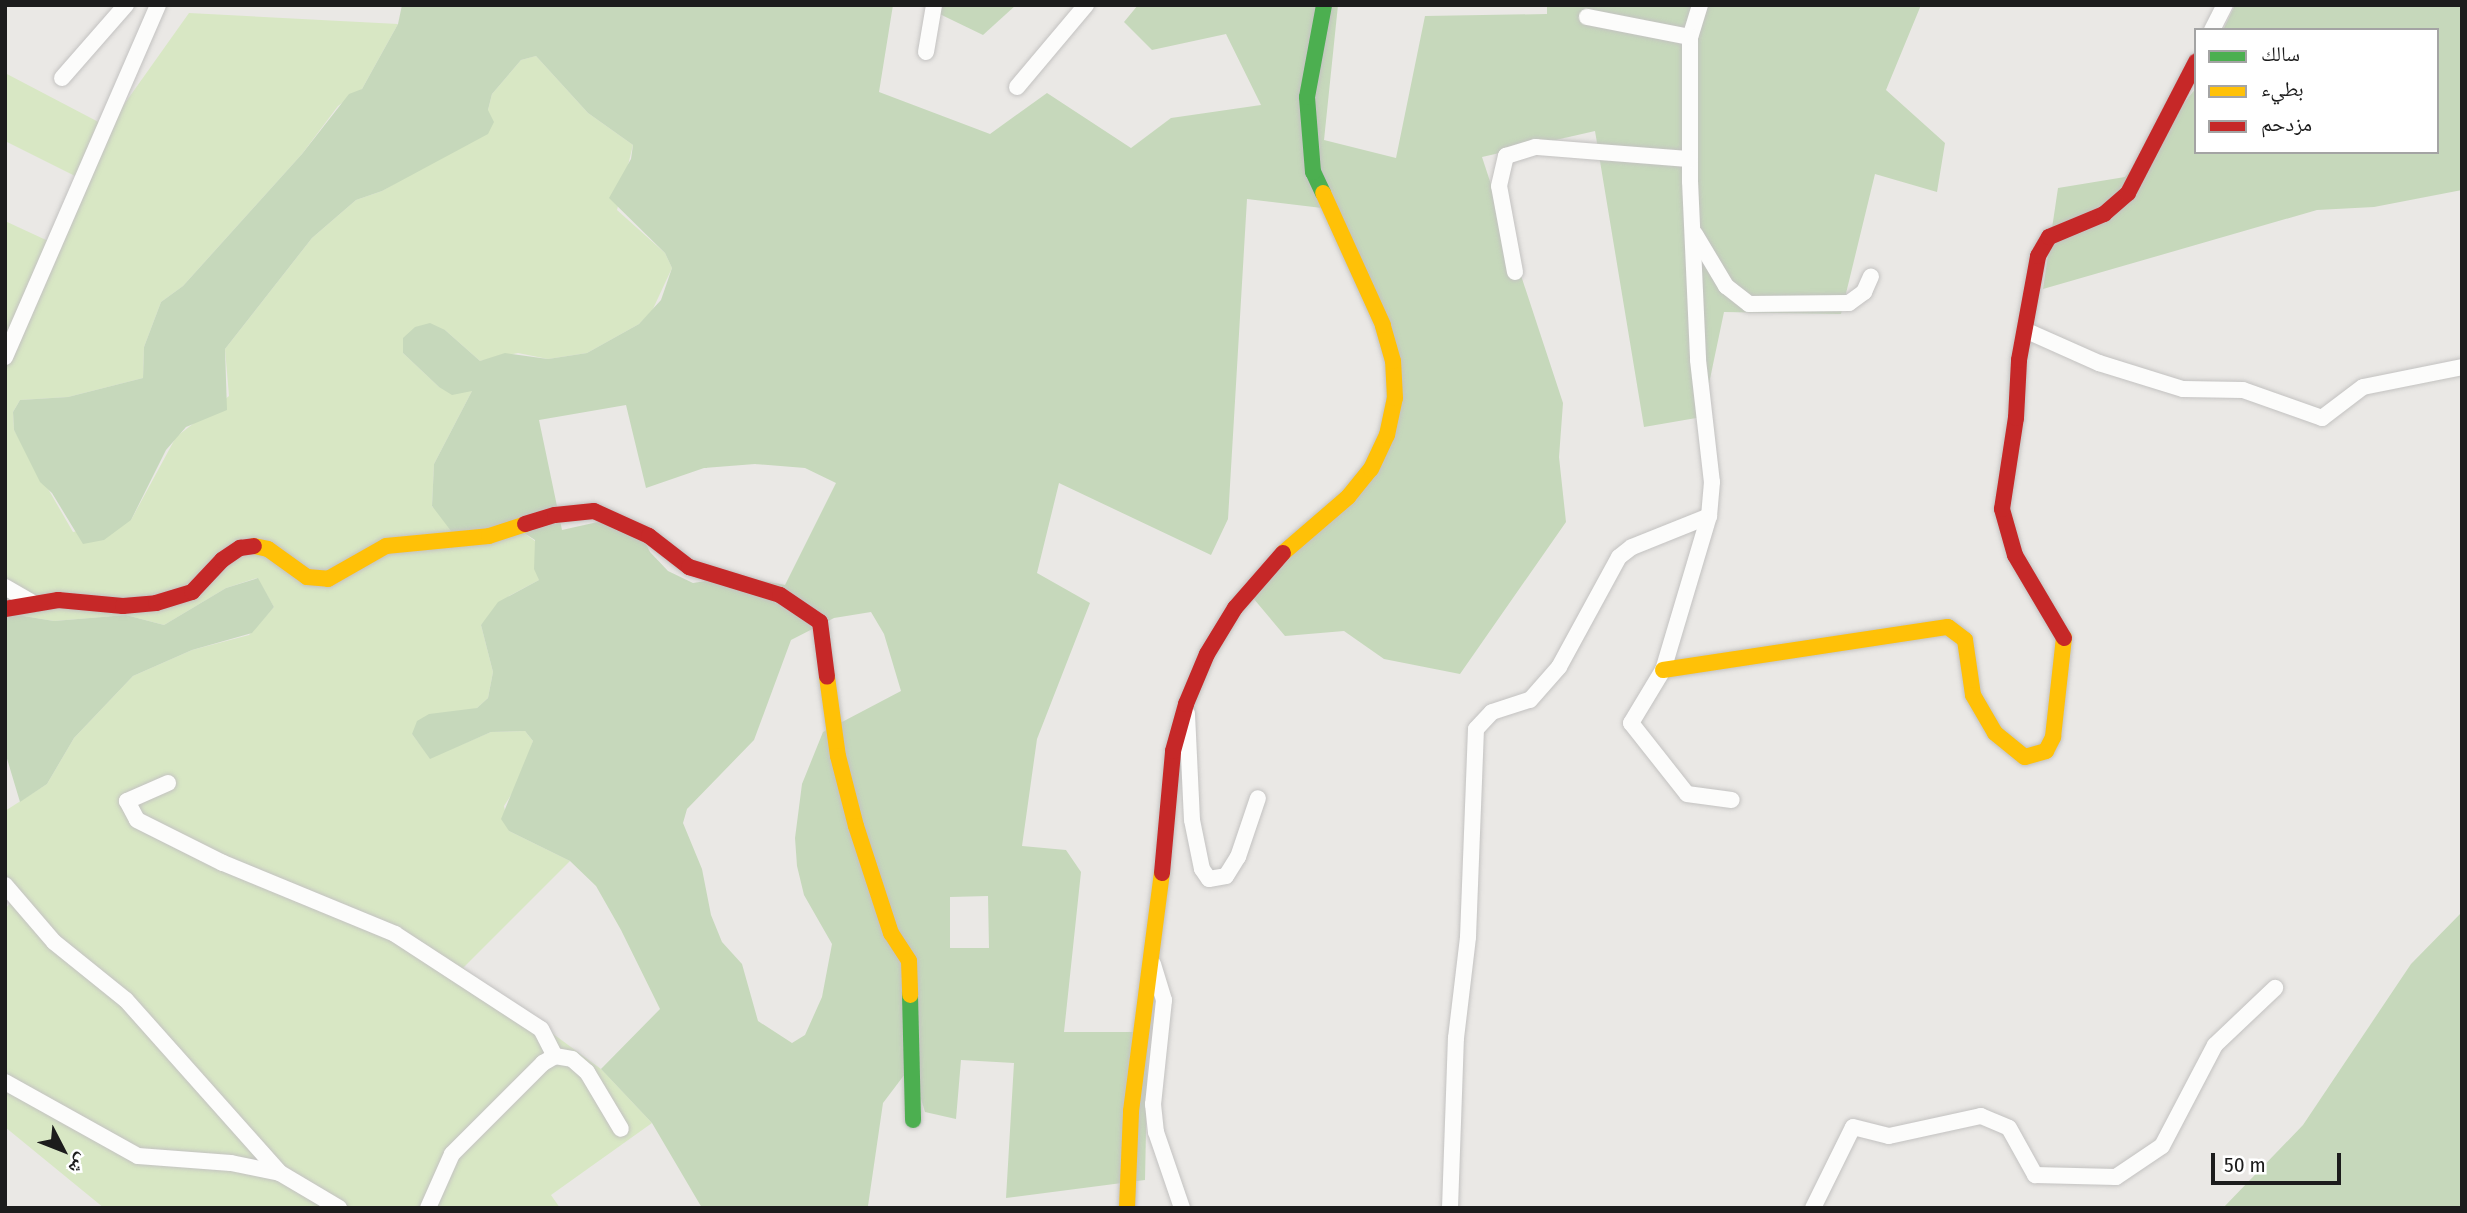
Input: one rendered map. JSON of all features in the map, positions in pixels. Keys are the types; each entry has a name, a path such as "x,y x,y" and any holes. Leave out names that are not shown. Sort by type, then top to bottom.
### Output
{"street":[{"path":"62,78 126,5"},
{"path":"5,356 158,5"},
{"path":"926,52 934,5"},
{"path":"1017,87 1086,5"},
{"path":"1127,1208 1131,1111 1153,964 1173,751 1186,704 1207,654 1235,608 1269,566 1348,498 1371,469 1387,435 1395,398 1393,361 1383,325 1313,172 1307,97 1324,5"},
{"path":"1700,5 1690,37 1690,159 1698,360 1712,472 1709,516 1663,670 1633,714 1635,732 1687,794 1732,800"},
{"path":"2213,28 2225,5"},
{"path":"1587,17 1690,37"},
{"path":"1663,670 1948,627 1965,640 1973,695 1995,733 2025,757 2046,751 2053,737 2064,636 2015,555 2002,509 2038,256 2049,237 2104,214 2128,193 2194,66"},
{"path":"1515,272 1499,186 1506,156 1518,150 1548,147 1690,159"},
{"path":"1694,232 1726,286 1749,304 1849,303 1864,292 1871,276"},
{"path":"2027,331 2099,363 2183,389 2242,390 2322,418 2363,387 2462,367"},
{"path":"5,610 71,600 123,606 156,603 192,592 222,561 240,548 254,546 268,549 307,577 328,579 386,546 489,536 555,515 594,512 649,537 689,567 780,594 820,622 838,755 856,826 891,933 909,961 913,1120"},
{"path":"1450,1208 1476,729 1492,712 1530,700 1559,667 1619,557 1632,547 1709,516"},
{"path":"5,587 34,604"},
{"path":"1186,704 1192,820 1202,869 1209,879 1226,876 1238,857 1258,798"},
{"path":"168,783 127,801 137,820 223,863 395,934 541,1028 555,1056"},
{"path":"5,885 54,942 126,1000 280,1173 339,1208"},
{"path":"1153,964 1164,1000 1153,1104 1156,1132 1182,1208"},
{"path":"1813,1208 1853,1127 1889,1136 1981,1116 2009,1128 2035,1175 2116,1177 2162,1146 2215,1045 2275,988"},
{"path":"428,1208 452,1154 543,1063 555,1056 572,1059 587,1072 621,1129"},
{"path":"5,1082 138,1156 232,1163 280,1173"}],"green space":[{"path":"402,5 893,5 879,92 990,134 1047,93 1131,148 1171,118 1261,105 1226,34 1152,50 1124,22 1138,5 1338,5 1324,140 1396,158 1425,16 1547,14 1547,5 1921,5 1886,90 1945,143 1937,192 1875,174 1841,314 1724,312 1702,417 1644,427 1595,131 1482,157 1563,403 1559,457 1566,522 1460,674 1384,659 1344,631 1285,636 1248,592 1380,461 1392,339 1322,208 1247,199 1228,519 1211,555 1059,483 1037,573 1090,603 1037,739 1022,846 1066,850 1081,872 1064,1032 1148,1032 1145,1180 1006,1198 1014,1063 961,1060 956,1119 925,1112 911,1066 883,1103 868,1206 877,1208 702,1208 652,1123 601,1069 660,1009 621,930 596,886 570,861 509,831 501,819 533,741 525,731 491,732 430,759 412,734 417,721 429,714 477,708 488,698 493,672 481,625 498,602 539,580 534,569 535,540 521,531 451,531 432,506 434,464 472,391 452,395 439,387 403,353 403,338 415,327 430,323 445,330 480,361 505,353 548,359 587,353 639,324 661,300 672,268 665,253 609,198 631,159 633,145 588,113 536,56 521,60 492,94 488,110 494,122 488,134 382,191 356,200 312,238 225,349 227,410 186,427 166,450 131,520 104,540 83,544 52,493 40,482 14,430 13,412 20,400 68,397 143,378 144,347 161,302 183,286 302,154 349,94 362,89 398,24","holes":["626,405 646,488 704,468 755,464 805,468 836,483 785,585 737,576 693,583 668,571 650,552 639,530 602,521 562,530 539,420","871,612 884,634 901,691 823,732 802,784 795,838 797,866 804,895 832,944 822,997 805,1035 792,1043 758,1021 742,964 722,942 711,915 702,869 683,823 687,809 754,740 791,640 834,618","988,896 989,948 950,948 950,897"]},
{"path":"921,5 1016,5 983,35"},
{"path":"2235,5 2462,5 2462,190 2374,207 2317,210 2043,289 2058,188 2125,177 2194,91 2194,154 2439,154 2439,28 2224,28"},
{"path":"189,13 398,24 362,89 338,106 302,154 183,286 161,302 144,347 143,378 68,397 20,400 13,412 14,430 73,532 131,520 176,437 229,396 225,349 312,238 356,200 382,191 437,159 488,110 492,94 521,60 536,56 588,113 633,145 617,210 665,253 672,268 652,311 639,324 587,353 548,359 518,353 480,361 445,330 403,353 439,387 472,391 434,464 432,507 521,531 535,541 539,580 509,596 481,625 493,672 488,698 477,708 412,734 430,758 491,732 525,731 533,741 520,781 504,806 509,831 570,861 463,968 601,1069 652,1123 551,1195 560,1208 104,1208 5,1127 5,909 13,900 5,888 5,811 47,784 74,738 133,676 192,650 249,635 274,607 257,578 226,588 164,625 126,615 54,621 5,613 5,221 59,246 85,181 5,141 5,73 108,127"},
{"path":"258,578 274,607 252,633 192,650 133,676 74,738 47,784 20,802 5,752 5,613 54,621 126,615 164,625 226,588"},
{"path":"2462,912 2462,1208 2223,1208 2303,1125 2411,964"}],"traffic: fast":[{"path":"1323,193 1313,172 1307,97 1324,5"},
{"path":"910,995 913,1120"}],"traffic: slow":[{"path":"1283,553 1348,497 1371,469 1387,435 1395,398 1393,361 1383,325 1323,193"},
{"path":"254,546 268,549 307,577 328,579 386,546 489,536 525,524"},
{"path":"1663,670 1948,627 1965,640 1973,695 1995,733 2025,757 2046,751 2053,737 2064,638"},
{"path":"827,677 838,756 856,826 891,933 909,961 910,995"},
{"path":"1127,1208 1131,1111 1162,873"}],"traffic: jam":[{"path":"2064,638 2015,555 2002,509 2016,418 2019,360 2038,256 2049,237 2104,214 2128,193 2194,66"},
{"path":"525,524 555,515 594,511 649,536 689,567 780,595 820,622 827,677"},
{"path":"5,609 58,600 123,606 156,603 192,592 222,560 240,548 254,546"},
{"path":"1162,873 1173,751 1186,704 1207,654 1235,608 1283,553"}]}
